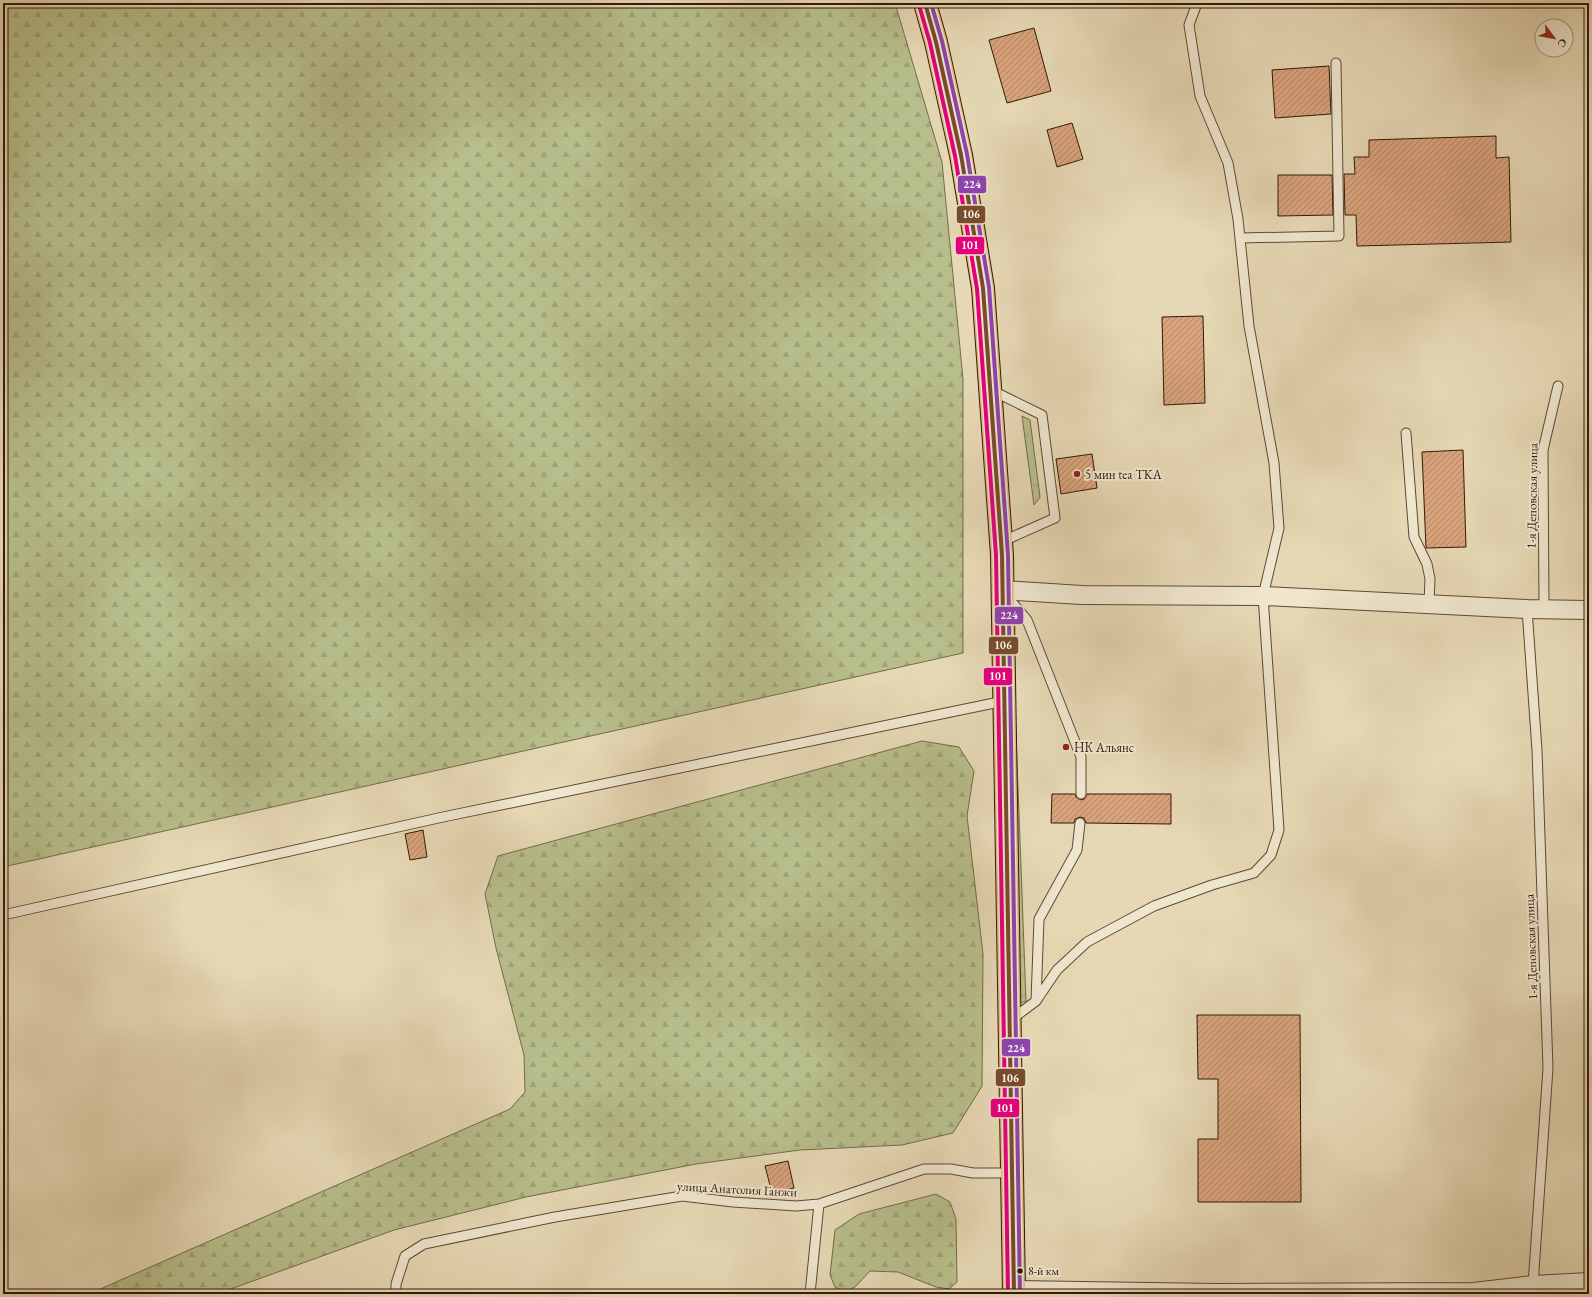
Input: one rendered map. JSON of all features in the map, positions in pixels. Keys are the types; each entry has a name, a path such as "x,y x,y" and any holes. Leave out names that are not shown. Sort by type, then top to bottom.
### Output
{"main road":[{"path":"925,3 936,42 961,155 983,288 1001,542 1014,1292"}],"street":[{"path":"1002,590 1082,595 1263,596 1589,610"},
{"path":"1014,1292 1466,1292 1534,1285 1589,1282"}],"lane":[{"path":"1009,1021 1036,1001 1057,970 1086,942 1154,906 1212,884 1254,873 1271,855 1279,830 1263,596 1279,528 1274,463 1249,326 1240,238 1228,163 1200,96 1189,25 1197,3"},
{"path":"1240,238 1339,236 1336,63"},
{"name":"1-я Деповская улица","path":"1534,1285 1548,1068 1537,750 1536,608 1544,450 1558,386"},
{"path":"990,390 1042,414 1055,518 1001,542"},
{"path":"1406,434 1414,538 1427,564 1430,579 1429,603"},
{"path":"1002,590 1027,620 1081,757 1081,794"},
{"path":"3,915 443,817 1004,701"},
{"path":"1036,1001 1039,920 1077,850 1080,823"},
{"name":"улица Анатолия Ганжи","path":"396,1294 396,1284 405,1256 424,1244 555,1217 682,1196 741,1203 796,1206 819,1204 924,1169 951,1169 973,1173 1013,1173"},
{"path":"810,1294 819,1204"}],"green space":[{"path":"3,3 895,3 942,162 963,379 963,653 3,867"},
{"path":"1022,416 1030,420 1040,497 1034,505"},
{"path":"1015,707 1026,1001 1020,1003"},
{"path":"922,741 959,747 974,771 967,816 983,954 982,1086 953,1133 902,1145 800,1150 696,1164 526,1197 394,1230 217,1294 89,1294 510,1109 525,1092 524,1055 496,948 485,894 498,856"},
{"path":"936,1194 950,1202 956,1219 957,1282 949,1289 936,1287 898,1272 870,1271 855,1287 845,1292 835,1287 830,1275 835,1230 859,1214"}],"building":[{"path":"1034,28 1051,91 1007,103 989,40"},
{"path":"1329,66 1331,114 1275,118 1272,70"},
{"path":"1072,123 1083,159 1057,167 1047,130"},
{"path":"1496,136 1496,158 1509,157 1511,242 1357,246 1356,215 1345,215 1344,174 1355,174 1354,157 1369,157 1369,140"},
{"path":"1278,175 1332,175 1333,215 1278,216"},
{"path":"1203,316 1205,403 1164,405 1162,317"},
{"path":"1463,450 1466,547 1426,548 1422,452"},
{"name":"5 мин tea TKA","path":"1092,454 1097,488 1061,494 1056,459"},
{"path":"1052,794 1075,794 1076,797 1081,800 1084,799 1087,794 1171,794 1171,824 1086,823 1084,818 1080,817 1075,819 1074,823 1051,823"},
{"path":"423,830 427,857 410,860 405,834"},
{"path":"1197,1015 1300,1015 1301,1202 1198,1202 1198,1139 1218,1139 1218,1079 1198,1079"},
{"path":"788,1161 794,1188 772,1193 765,1166"}],"transit line":[{"name":"106","path":"925,3 936,42 961,155 983,288 1002,555 1014,1294"},
{"name":"224","path":"931,3 942,41 967,154 989,287 1008,555 1020,1294"},
{"name":"101","path":"919,5 930,43 955,156 977,289 996,555 1008,1294"}],"place":[{"name":"5 мин tea TKA","path":"1077,474"},
{"name":"НК Альянс","path":"1066,747"},
{"name":"8-й км","path":"1020,1271"}]}
